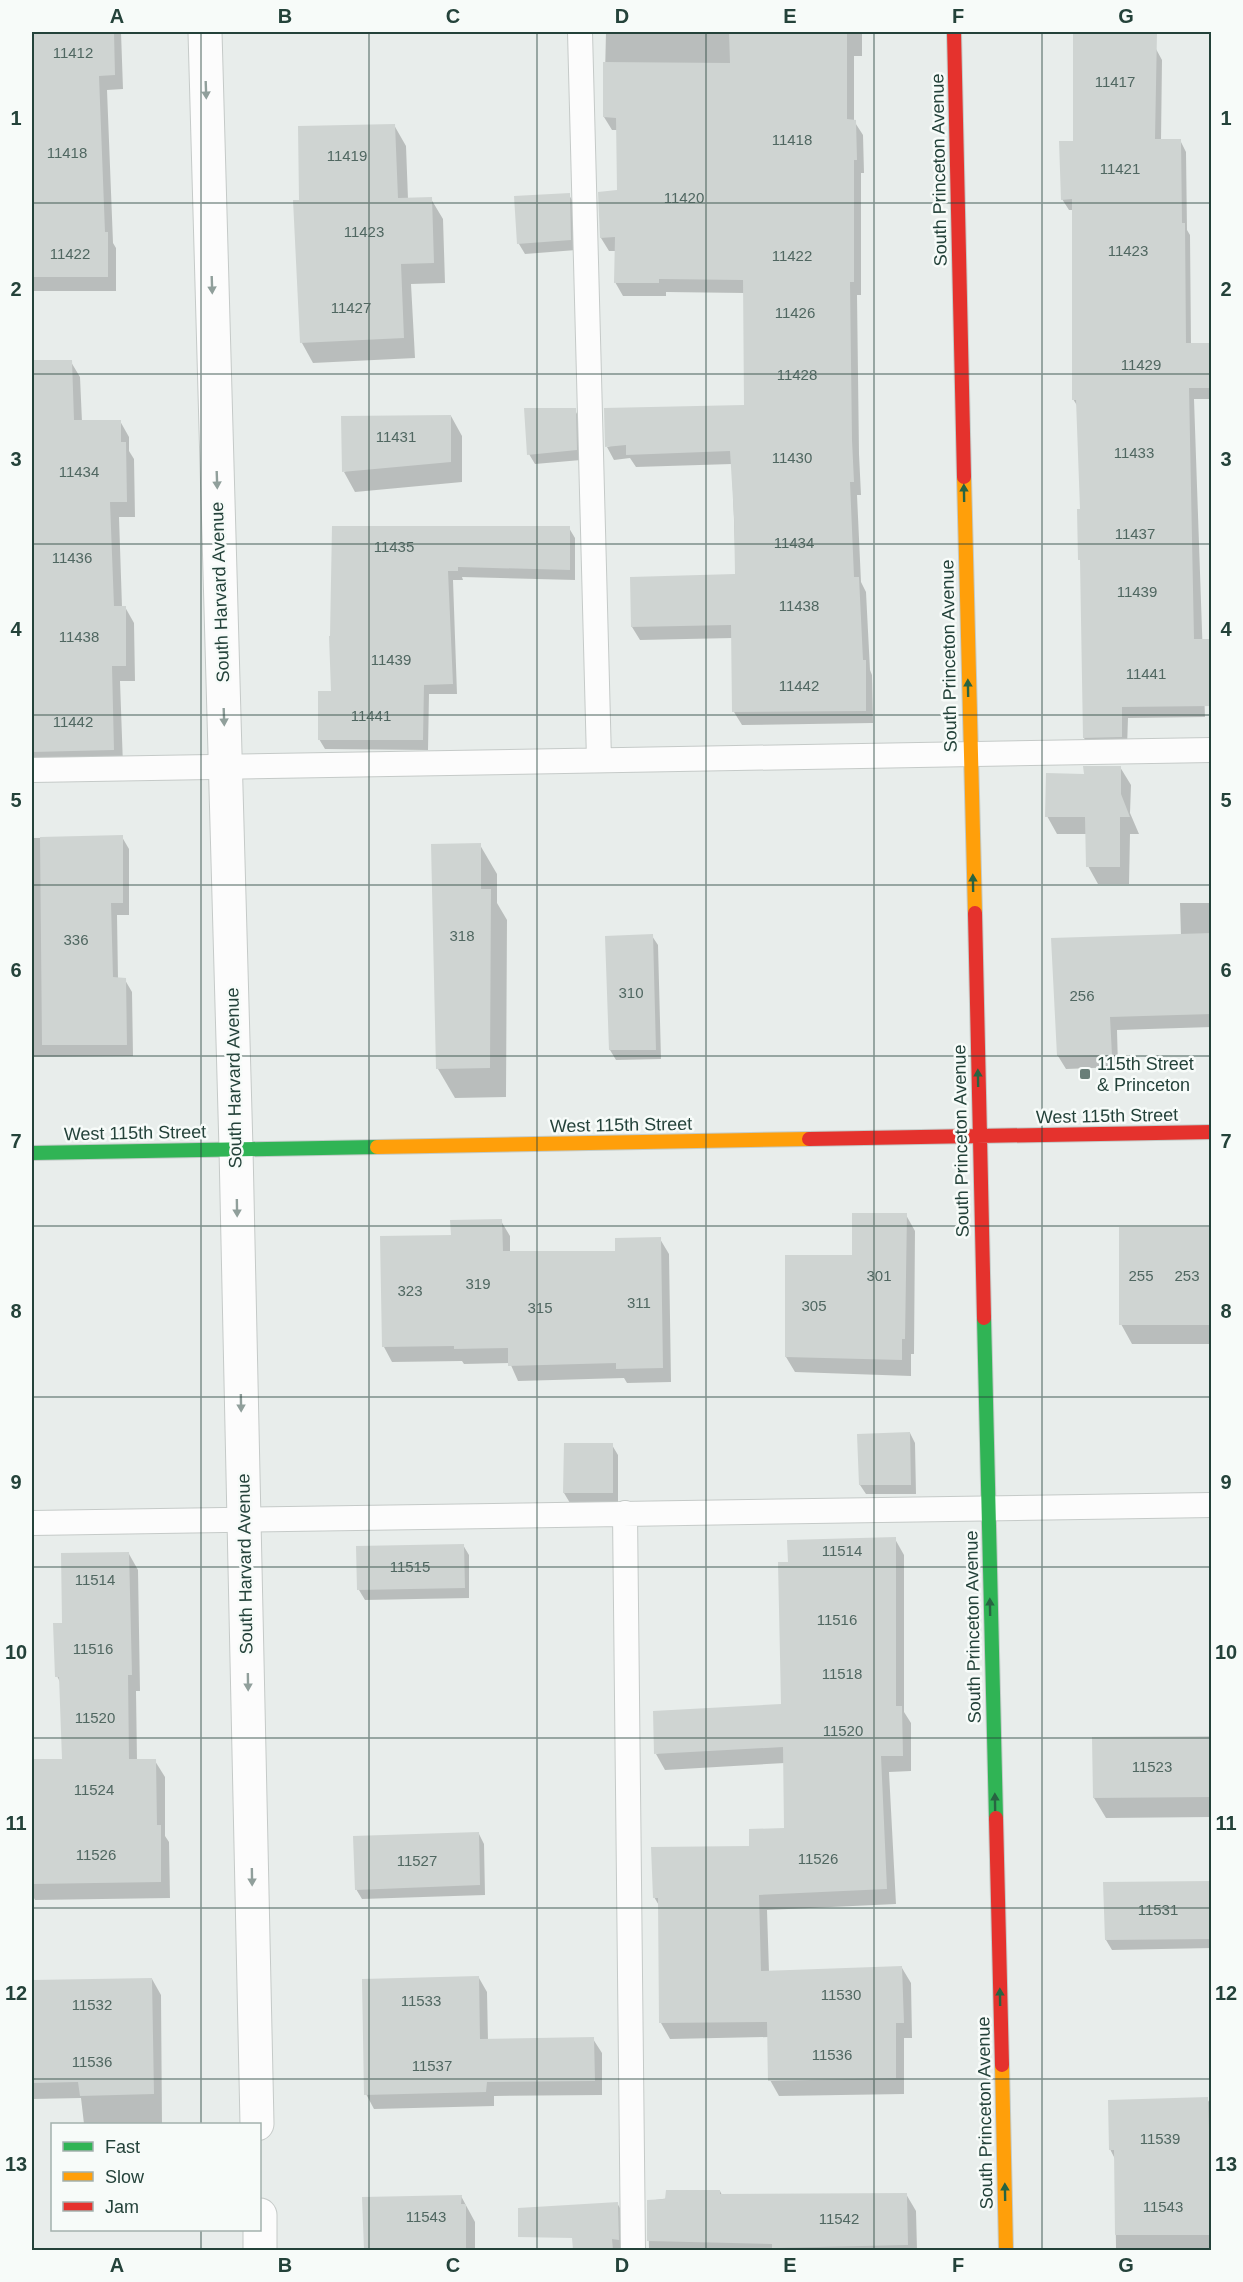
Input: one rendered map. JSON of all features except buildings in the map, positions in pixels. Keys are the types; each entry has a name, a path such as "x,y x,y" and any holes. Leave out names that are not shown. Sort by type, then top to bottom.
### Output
{"street":[{"name":"South Harvard Avenue","path":"205,32 236,1149 258,2123"},
{"name":"South Princeton Avenue","path":"954,32 1006,2250"},
{"name":"West 115th Street","path":"32,1153 1212,1132"},
{"path":"260,2231 260,2250"}],"lane":[{"path":"579,32 599,760"},
{"path":"32,770 1212,750"},
{"path":"32,1523 1212,1505"},
{"path":"625,1513 633,2250"}],"traffic: fast":[{"path":"32,1153 377,1147"},
{"path":"984,1318 996,1818"}],"traffic: slow":[{"path":"964,477 975,913"},
{"path":"377,1147 809,1139"},
{"path":"1002,2065 1006,2250"}],"traffic: jam":[{"path":"954,32 964,477"},
{"path":"975,913 984,1318"},
{"path":"809,1139 1212,1132"},
{"path":"996,1818 1002,2065"}],"place":[{"name":"115th Street & Princeton","path":"1085,1074"}]}
